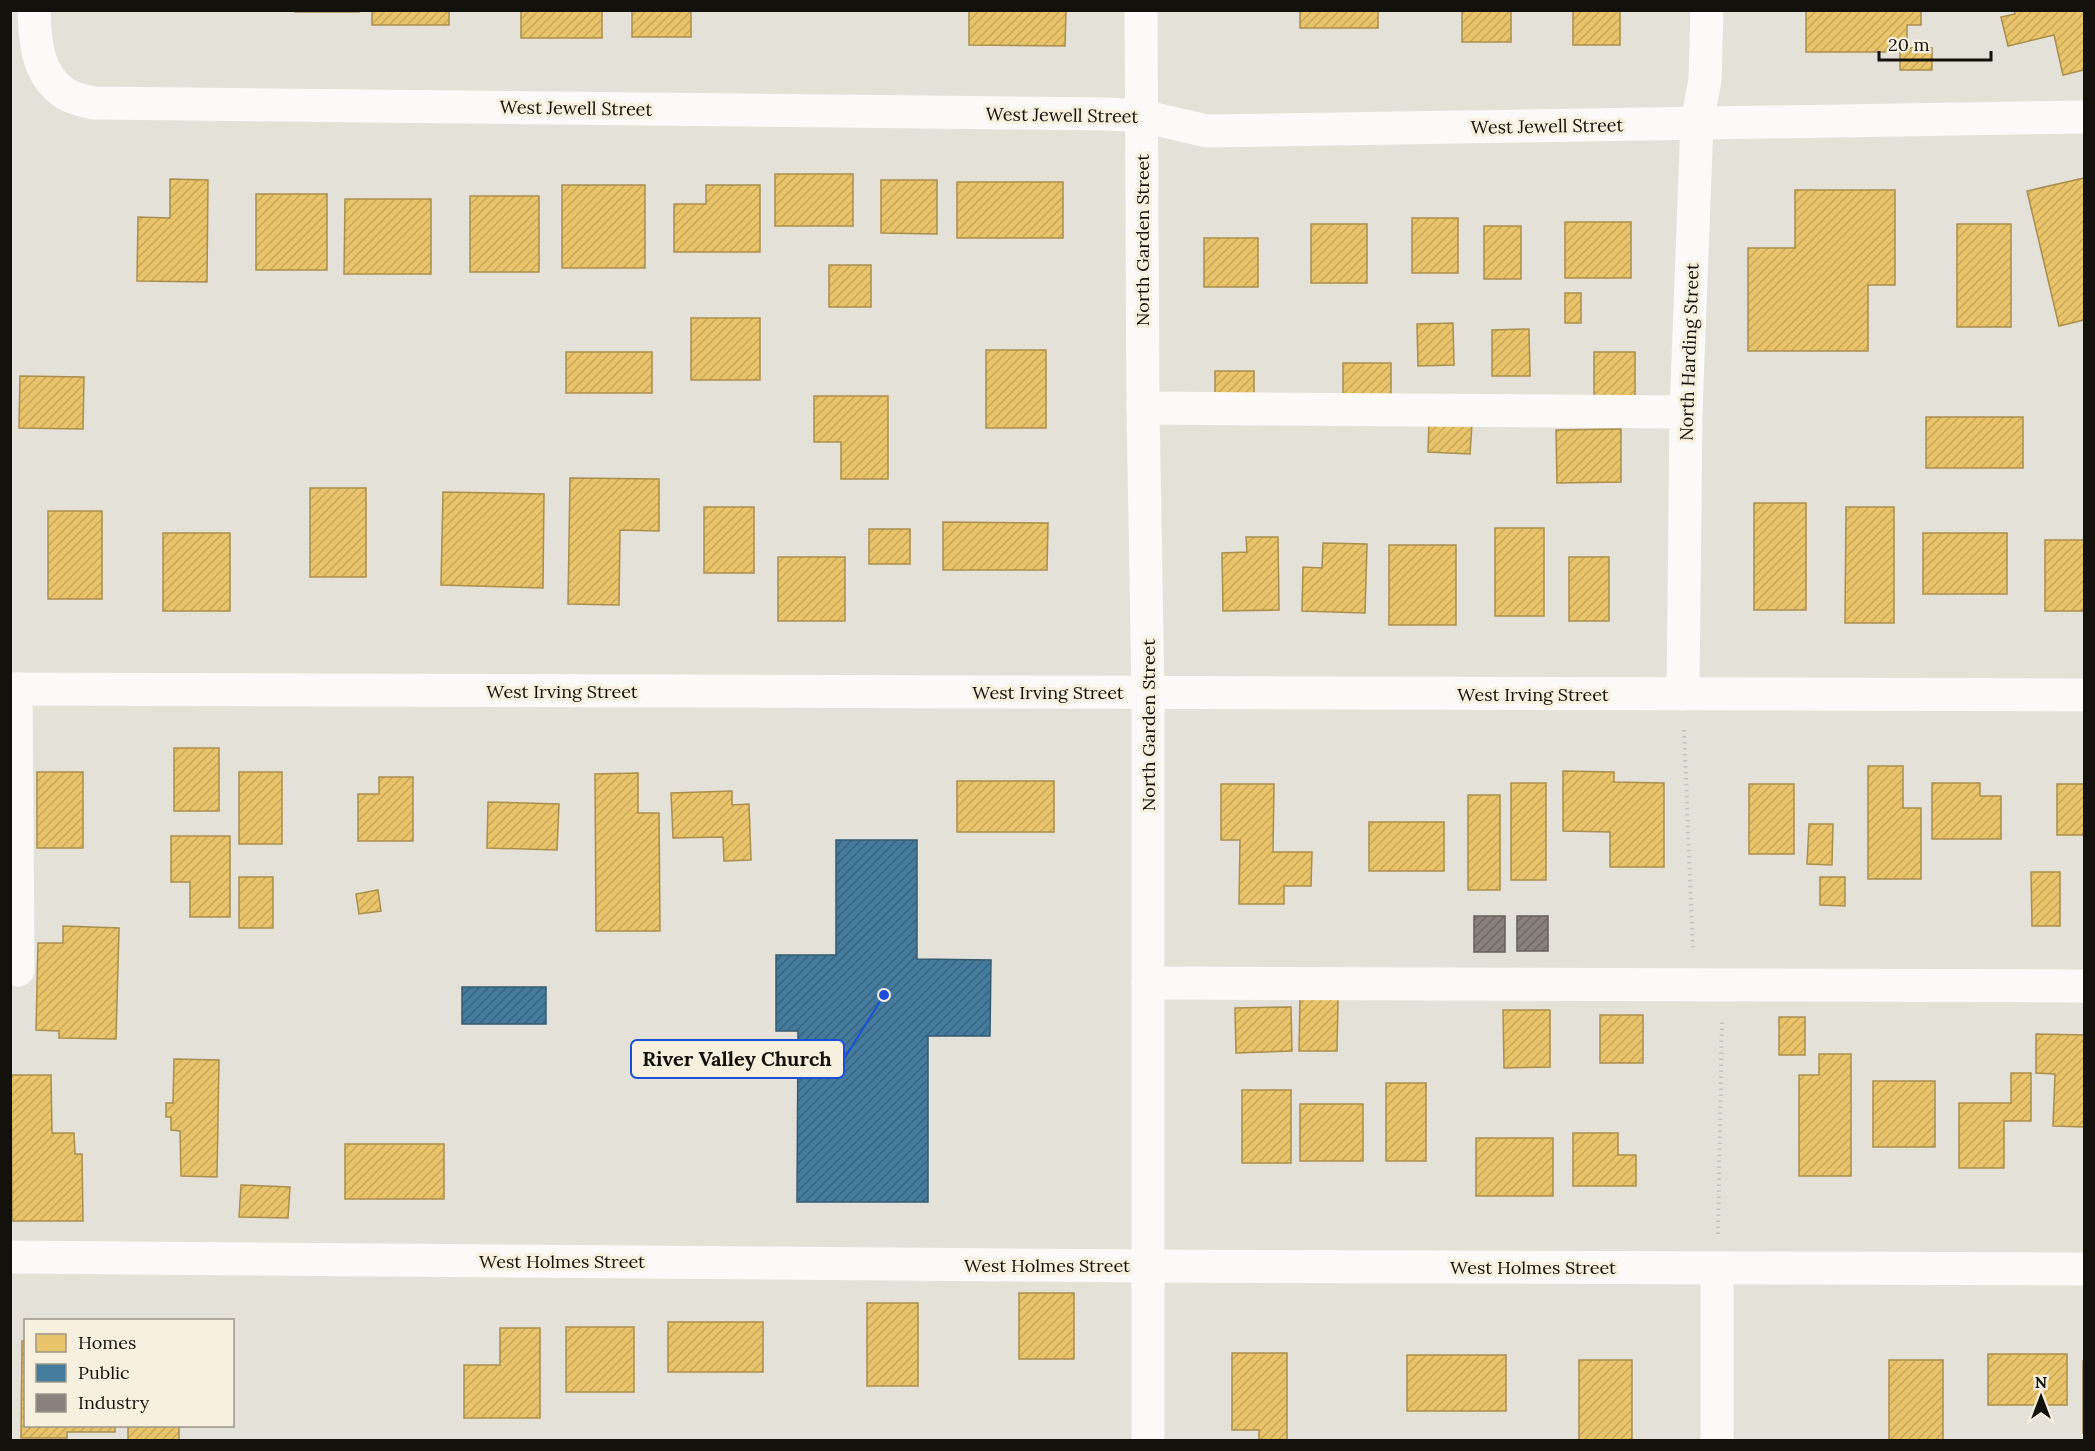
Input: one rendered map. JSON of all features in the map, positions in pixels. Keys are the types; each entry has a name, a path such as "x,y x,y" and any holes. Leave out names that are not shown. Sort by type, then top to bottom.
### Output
{"street":[{"name":"West Jewell Street","path":"34,10 34,33 38,57 47,77 67,95 93,103 1142,116 1207,131 2085,117"},
{"name":"North Garden Street","path":"1141,10 1143,408 1148,693 1148,1440"},
{"name":"North Harding Street","path":"1683,694 1686,412 1697,123 1704,80 1707,10"},
{"path":"1143,408 1686,412"},
{"path":"13,689 18,970"},
{"name":"West Irving Street","path":"13,689 2085,695"},
{"path":"1148,983 2085,986"},
{"name":"West Holmes Street","path":"10,1257 1148,1266 2085,1269"},
{"path":"1717,1268 1717,1440"}],"path":[{"path":"1683,694 1694,952"},
{"path":"1717,1268 1723,985"}],"building: Homes":[{"path":"295,10 359,10 359,12 295,12"},
{"path":"372,10 449,10 449,25 372,25"},
{"path":"521,10 602,10 602,38 521,38"},
{"path":"632,10 691,10 691,37 632,37"},
{"path":"969,10 1066,10 1065,46 969,45"},
{"path":"1300,10 1378,10 1378,28 1300,28"},
{"path":"1462,10 1511,10 1511,42 1462,42"},
{"path":"1573,10 1620,10 1620,45 1573,45"},
{"path":"1806,10 1921,10 1921,25 1907,25 1907,48 1932,48 1932,70 1900,70 1900,52 1806,52"},
{"path":"2014,10 2084,10 2084,70 2063,75 2054,35 2008,46 2001,17 2015,14"},
{"path":"775,174 853,174 853,226 775,226"},
{"path":"2084,178 2084,320 2059,326 2027,191"},
{"path":"170,179 208,180 207,282 137,281 138,217 170,218"},
{"path":"881,180 937,180 937,234 881,233"},
{"path":"957,182 1063,182 1063,238 957,238"},
{"path":"562,185 645,185 645,268 562,268"},
{"path":"706,185 760,185 760,252 674,252 674,204 706,204"},
{"path":"1795,190 1895,190 1895,285 1868,285 1868,351 1748,351 1748,248 1795,248"},
{"path":"256,194 327,194 327,270 256,270"},
{"path":"470,196 539,196 539,272 470,272"},
{"path":"345,199 431,199 431,274 344,274"},
{"path":"1412,218 1458,218 1458,273 1412,273"},
{"path":"1565,222 1631,222 1631,278 1565,278"},
{"path":"1311,224 1367,224 1367,283 1311,283"},
{"path":"1957,224 2011,224 2011,327 1957,327"},
{"path":"1484,226 1521,226 1521,279 1484,279"},
{"path":"1204,238 1258,238 1258,287 1204,287"},
{"path":"829,265 871,265 871,307 829,307"},
{"path":"1565,293 1581,293 1581,323 1565,323"},
{"path":"691,318 760,318 760,380 691,380"},
{"path":"1453,323 1454,365 1418,366 1417,324"},
{"path":"1529,329 1530,376 1492,376 1492,330"},
{"path":"986,350 1046,350 1046,428 986,428"},
{"path":"566,352 652,352 652,393 566,393"},
{"path":"1594,352 1635,352 1635,402 1594,402"},
{"path":"1343,363 1391,363 1391,400 1343,400"},
{"path":"1215,371 1254,371 1254,398 1215,398"},
{"path":"20,376 84,377 83,429 19,428"},
{"path":"814,396 888,396 888,479 841,479 841,442 814,442"},
{"path":"1926,417 2023,417 2023,468 1926,468"},
{"path":"1429,423 1472,424 1470,454 1428,452"},
{"path":"1621,429 1621,482 1557,483 1556,430"},
{"path":"570,478 659,479 659,531 620,530 619,605 568,604"},
{"path":"310,488 366,488 366,577 310,577"},
{"path":"443,492 544,494 543,588 441,585"},
{"path":"1754,503 1806,503 1806,610 1754,610"},
{"path":"704,507 754,507 754,573 704,573"},
{"path":"1846,507 1894,507 1894,623 1845,623"},
{"path":"48,511 102,511 102,599 48,599"},
{"path":"943,522 1048,523 1047,570 943,570"},
{"path":"1495,528 1544,528 1544,616 1495,616"},
{"path":"869,529 910,529 910,564 869,564"},
{"path":"163,533 230,533 230,611 163,611"},
{"path":"1923,533 2007,533 2007,594 1923,594"},
{"path":"1246,537 1278,537 1279,610 1223,611 1222,553 1247,552"},
{"path":"2045,540 2084,540 2084,611 2045,611"},
{"path":"1323,543 1367,544 1365,613 1302,611 1303,567 1322,568"},
{"path":"1389,545 1456,545 1456,625 1389,625"},
{"path":"778,557 845,557 845,621 778,621"},
{"path":"1569,557 1609,557 1609,621 1569,621"},
{"path":"174,748 219,748 219,811 174,811"},
{"path":"1868,766 1903,766 1903,808 1921,808 1921,879 1868,879"},
{"path":"1563,771 1614,772 1614,782 1664,783 1664,867 1610,867 1610,832 1563,831"},
{"path":"37,772 83,772 83,848 37,848"},
{"path":"239,772 282,772 282,844 239,844"},
{"path":"638,773 638,813 659,813 660,931 596,931 595,774"},
{"path":"379,777 413,777 413,841 358,841 358,794 379,794"},
{"path":"957,781 1054,781 1054,832 957,832"},
{"path":"1511,783 1546,783 1546,880 1511,880"},
{"path":"1932,783 1980,783 1980,796 2001,796 2001,839 1932,839"},
{"path":"1221,784 1274,784 1273,852 1312,852 1311,886 1284,886 1284,904 1239,904 1240,840 1221,840"},
{"path":"1749,784 1794,784 1794,854 1749,854"},
{"path":"2057,784 2084,784 2084,835 2057,835"},
{"path":"732,791 732,805 749,804 751,860 724,861 723,837 673,838 671,793"},
{"path":"1468,795 1500,795 1500,890 1468,890"},
{"path":"488,802 559,804 557,850 487,848"},
{"path":"1369,822 1444,822 1444,871 1369,871"},
{"path":"1809,824 1833,824 1832,865 1807,864"},
{"path":"171,836 230,836 230,917 190,917 190,882 171,882"},
{"path":"2031,872 2060,872 2060,926 2032,926"},
{"path":"239,877 273,877 273,928 239,928"},
{"path":"1820,877 1845,877 1845,906 1820,905"},
{"path":"378,890 381,911 359,914 356,894"},
{"path":"63,926 119,928 116,1039 59,1038 59,1031 36,1030 38,943 63,943"},
{"path":"1300,999 1338,999 1337,1051 1299,1051"},
{"path":"1291,1007 1292,1051 1236,1053 1235,1008"},
{"path":"1503,1010 1550,1010 1550,1067 1504,1068"},
{"path":"1600,1015 1643,1015 1643,1063 1600,1063"},
{"path":"1779,1017 1805,1017 1805,1055 1779,1055"},
{"path":"2036,1034 2084,1035 2084,1127 2053,1126 2055,1074 2036,1073"},
{"path":"1819,1054 1851,1054 1851,1176 1799,1176 1799,1075 1819,1075"},
{"path":"174,1059 219,1060 217,1177 181,1176 180,1131 171,1130 171,1117 166,1117 166,1103 173,1103"},
{"path":"2011,1073 2031,1073 2031,1121 2004,1121 2004,1168 1959,1168 1959,1103 2011,1103"},
{"path":"11,1075 51,1075 52,1133 74,1133 75,1154 82,1154 83,1221 12,1221"},
{"path":"1873,1081 1935,1081 1935,1147 1873,1147"},
{"path":"1386,1083 1426,1083 1426,1161 1386,1161"},
{"path":"1242,1090 1291,1090 1291,1163 1242,1163"},
{"path":"1300,1104 1363,1104 1363,1161 1300,1161"},
{"path":"1573,1133 1618,1133 1618,1155 1636,1155 1636,1186 1573,1186"},
{"path":"1476,1138 1553,1138 1553,1196 1476,1196"},
{"path":"345,1144 444,1144 444,1199 345,1199"},
{"path":"241,1185 290,1187 288,1218 239,1217"},
{"path":"1019,1293 1074,1293 1074,1359 1019,1359"},
{"path":"867,1303 918,1303 918,1386 867,1386"},
{"path":"668,1322 763,1322 763,1372 668,1372"},
{"path":"566,1327 634,1327 634,1392 566,1392"},
{"path":"500,1328 540,1328 540,1418 464,1418 464,1365 500,1365"},
{"path":"22,1341 24,1341 24,1427 115,1427 115,1432 67,1432 67,1438 21,1438"},
{"path":"1232,1353 1287,1353 1287,1440 1259,1440 1259,1430 1232,1430"},
{"path":"1988,1354 2067,1354 2067,1405 1988,1405"},
{"path":"1407,1355 1506,1355 1506,1411 1407,1411"},
{"path":"1579,1360 1632,1360 1632,1440 1579,1440"},
{"path":"1889,1360 1943,1360 1943,1440 1889,1440"},
{"path":"2084,1361 2084,1433 2083,1433"},
{"path":"128,1427 179,1427 179,1440 128,1440"}],"building: Public":[{"path":"836,840 917,840 917,959 991,960 990,1036 928,1036 928,1202 797,1202 798,1031 776,1031 776,955 836,955"},
{"path":"462,987 546,987 546,1024 462,1024"}],"building: Industry":[{"path":"1474,916 1505,916 1505,952 1474,952"},
{"path":"1517,916 1548,916 1548,951 1517,951"}],"place":[{"name":"River Valley Church","path":"884,995"}]}
